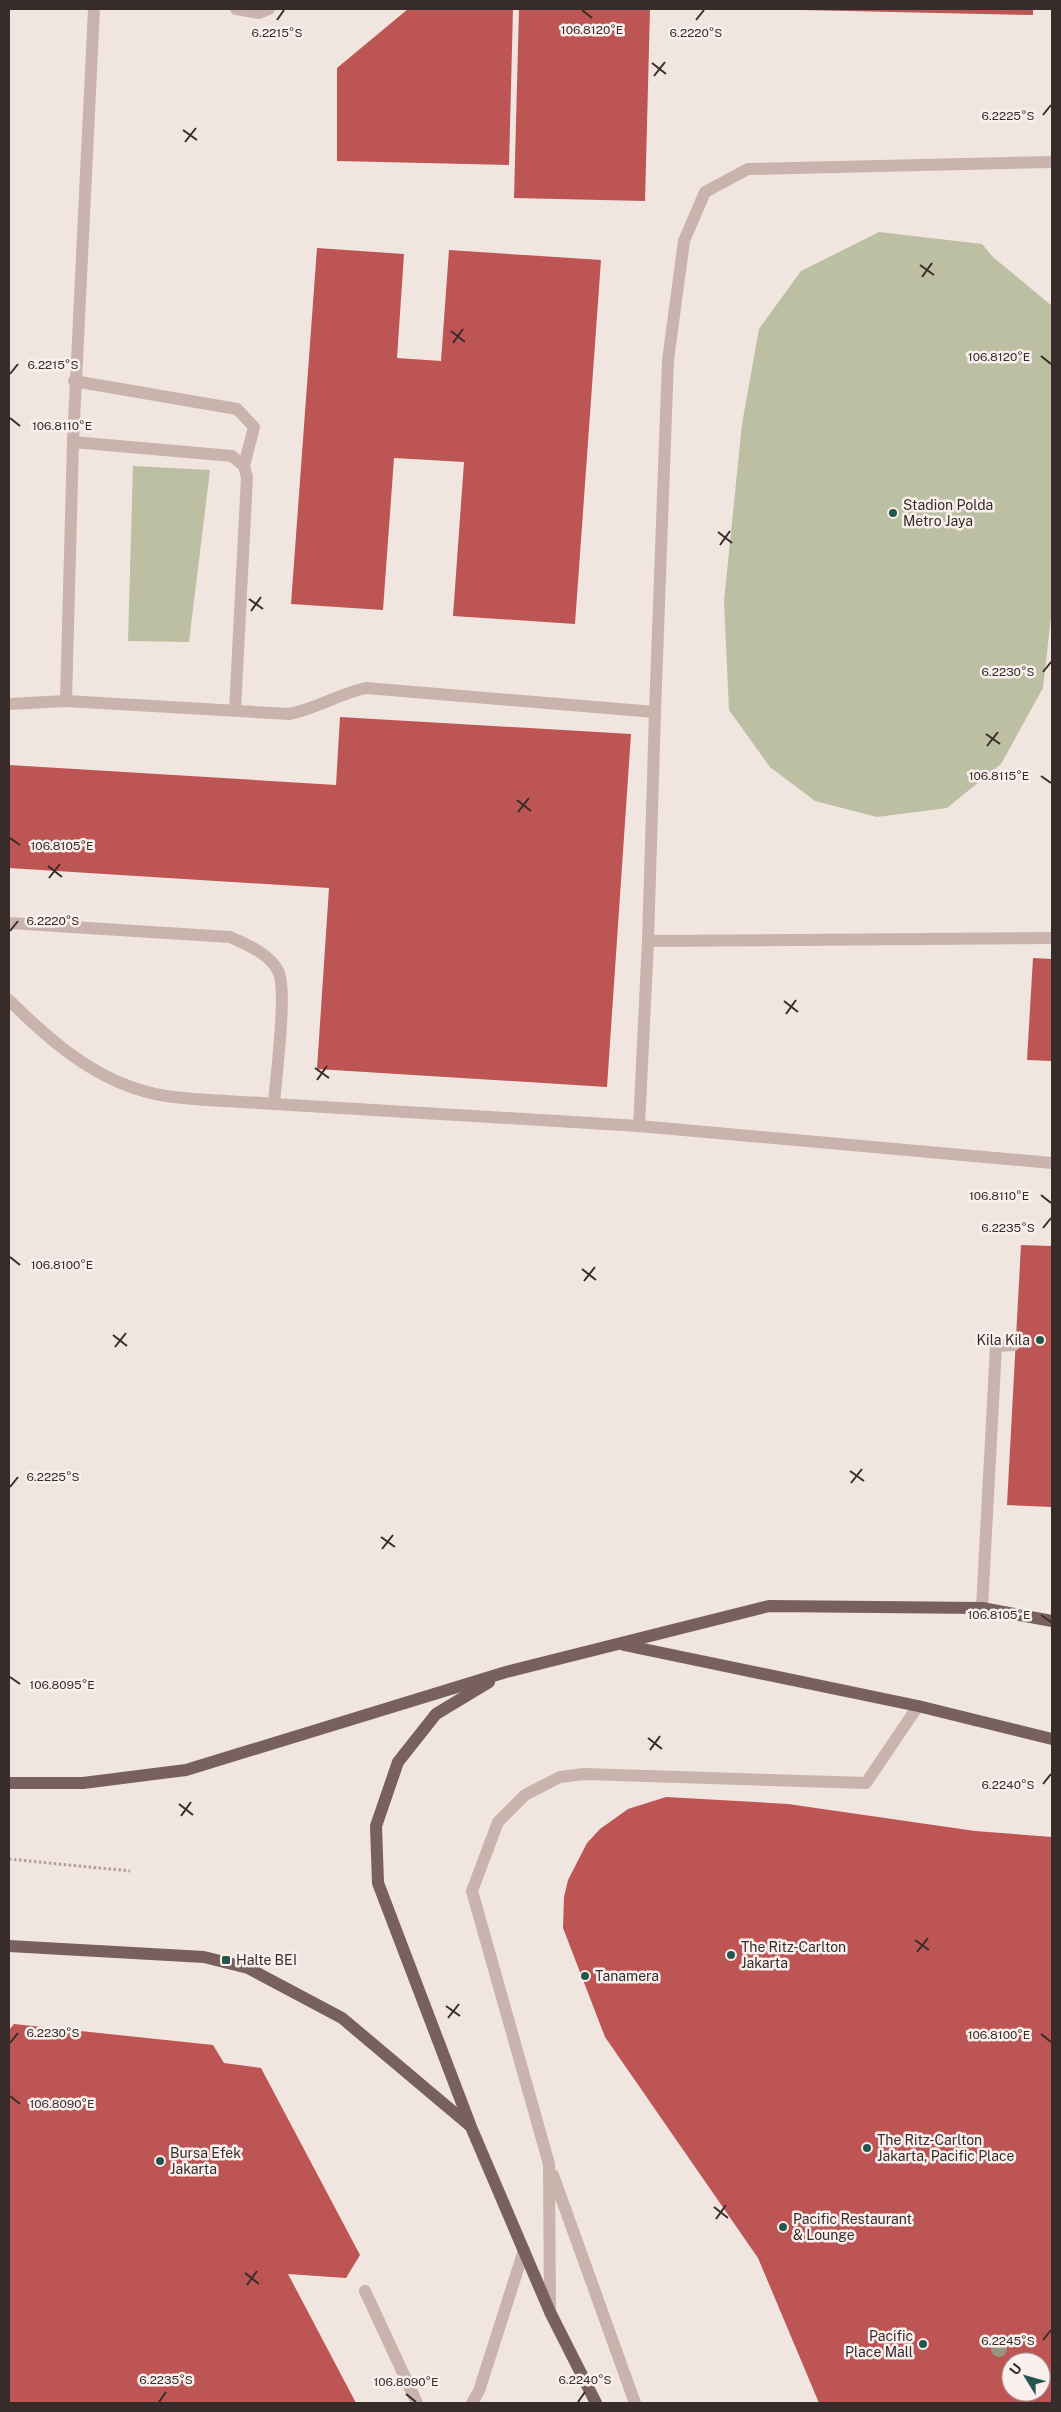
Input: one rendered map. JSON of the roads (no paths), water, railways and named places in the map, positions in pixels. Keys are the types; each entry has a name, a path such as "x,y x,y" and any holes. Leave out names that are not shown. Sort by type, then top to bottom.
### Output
{"main road":[{"path":"9,1783 83,1783 186,1770 506,1672 769,1606 982,1608 1052,1621"},
{"path":"622,1644 918,1706 1052,1739"},
{"path":"506,1672 436,1714 398,1762 376,1826 378,1883 471,2127 550,2312 596,2403"},
{"path":"9,1946 204,1957 248,1968 342,2018 471,2127"}],"lane":[{"path":"66,701 74,381 94,9"},
{"path":"236,9 259,13 269,9"},
{"path":"639,1126 648,941 668,360 684,241 705,192 748,169 1052,162"},
{"path":"74,381 237,409 254,427 244,466 247,477 235,710"},
{"path":"73,442 232,456 244,466"},
{"path":"9,704 66,701 289,714 309,710 345,692 366,688 655,712"},
{"path":"9,923 230,936 250,946 269,960 279,972 281,997 274,1104"},
{"path":"648,941 1052,938"},
{"path":"9,1000 68,1054 112,1080 166,1096 639,1126 1052,1163"},
{"path":"982,1608 996,1346 1014,1346"},
{"path":"635,2403 549,2164 472,1891 498,1822 525,1795 560,1777 584,1774 866,1783 918,1706"},
{"path":"549,2164 550,2312"},
{"path":"472,2403 478,2391 524,2250"},
{"path":"365,2291 417,2403"}],"place":[{"name":"Stadion Polda Metro Jaya","path":"893,513"},
{"name":"Kila Kila","path":"1040,1340"},
{"name":"The Ritz-Carlton Jakarta","path":"731,1955"},
{"name":"Halte BEI","path":"226,1960"},
{"name":"Tanamera","path":"585,1976"},
{"name":"The Ritz-Carlton Jakarta, Pacific Place","path":"867,2148"},
{"name":"Bursa Efek Jakarta","path":"160,2161"},
{"name":"Pacific Restaurant & Lounge","path":"783,2227"},
{"name":"Pacific Place Mall","path":"923,2344"}]}
